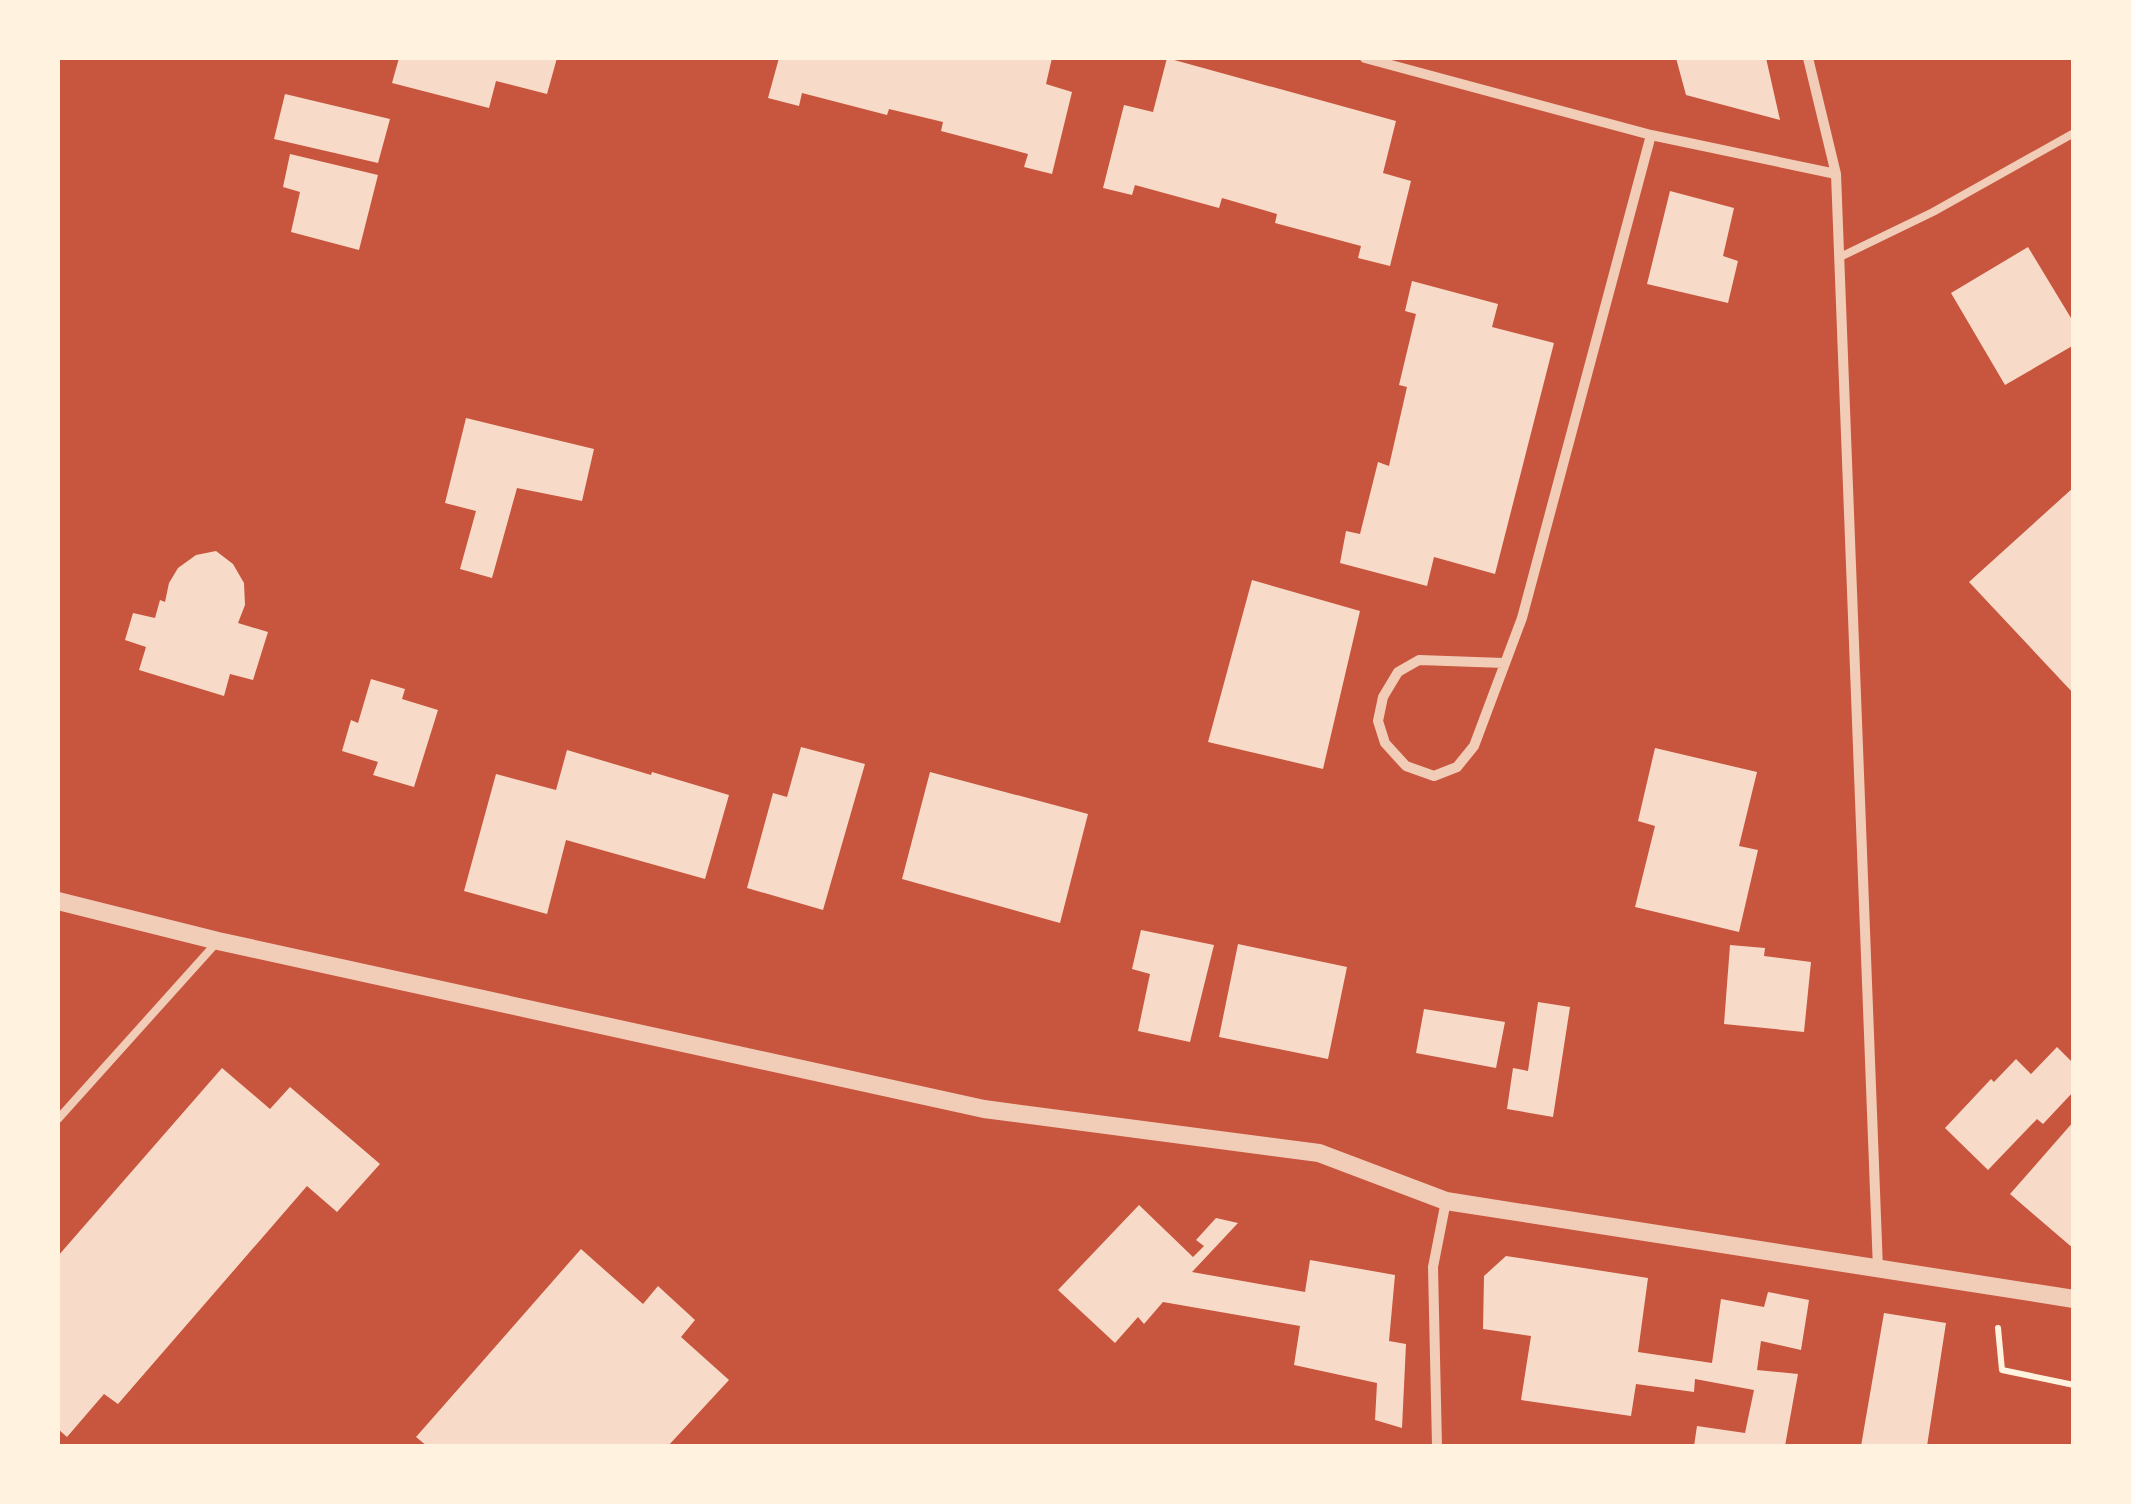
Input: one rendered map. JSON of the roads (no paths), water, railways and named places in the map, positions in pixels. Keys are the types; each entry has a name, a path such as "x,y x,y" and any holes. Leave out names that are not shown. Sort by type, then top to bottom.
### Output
{"street":[{"path":"1365,58 1650,135 1836,174"},
{"path":"1808,58 1836,174 1878,1268"},
{"path":"1504,663 1419,660 1398,672 1383,697 1378,721 1385,743 1406,766 1434,776 1456,767 1474,746 1522,618 1650,135"},
{"path":"58,901 218,942 984,1109 1319,1152 1446,1201 2074,1299"},
{"path":"1437,1446 1433,1267 1446,1201"}],"lane":[{"path":"1840,257 1933,212 2074,133"},
{"path":"58,1119 218,942"}]}
